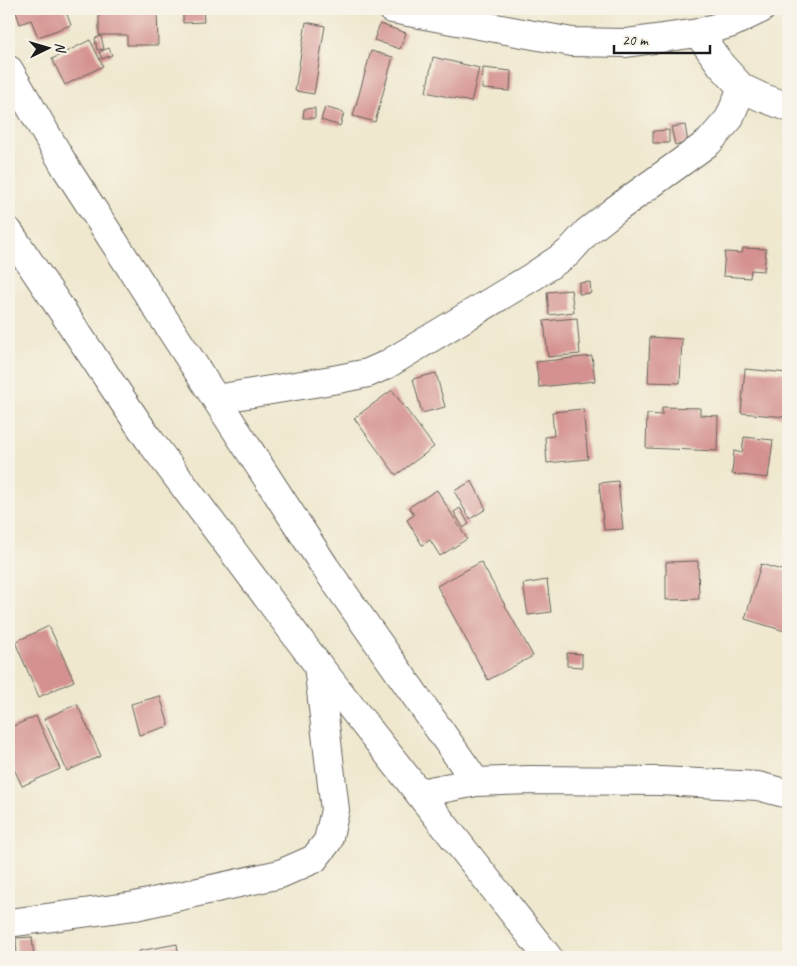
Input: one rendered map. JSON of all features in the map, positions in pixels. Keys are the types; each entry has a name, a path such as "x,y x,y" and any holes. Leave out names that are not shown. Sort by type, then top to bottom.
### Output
{"street":[{"path":"392,9 572,42 626,43 698,33 732,23 761,9"},
{"path":"698,33 721,65 742,88 761,98 788,107"},
{"path":"9,70 66,168 325,567 476,782"},
{"path":"216,399 368,373 386,365 532,278 568,253 587,232 708,142 729,119 742,88"},
{"path":"9,232 148,438 318,665 548,957"},
{"path":"9,923 135,906 280,874 314,859 328,840 334,810 318,665"},
{"path":"420,793 476,782 529,780 660,781 758,786 788,794"}],"building":[{"path":"15,9 65,9 71,25 38,37 31,20 20,24"},
{"path":"99,9 157,9 158,45 127,45 127,35 99,35"},
{"path":"183,9 203,9 204,22 183,23"},
{"path":"306,22 325,26 314,94 295,91"},
{"path":"380,24 406,33 400,49 374,40"},
{"path":"101,36 104,49 97,50 95,38"},
{"path":"90,40 103,66 65,85 52,59"},
{"path":"109,48 112,55 102,59 99,52"},
{"path":"371,51 393,57 375,122 353,116"},
{"path":"433,57 479,68 471,102 426,92"},
{"path":"483,68 511,71 510,91 482,89"},
{"path":"325,107 344,113 340,126 321,120"},
{"path":"315,108 315,118 303,118 304,109"},
{"path":"685,125 688,143 675,145 671,127"},
{"path":"669,130 669,143 653,143 653,131"},
{"path":"743,248 766,249 764,271 751,270 750,278 723,276 725,252 742,253"},
{"path":"590,282 591,293 579,294 579,283"},
{"path":"571,290 574,312 549,315 547,292"},
{"path":"577,318 580,354 548,357 544,321"},
{"path":"650,337 682,339 680,383 648,382"},
{"path":"592,356 595,381 539,387 536,362"},
{"path":"745,369 788,373 786,417 741,413"},
{"path":"436,373 445,407 422,413 413,379"},
{"path":"392,390 434,447 396,475 354,418"},
{"path":"662,407 700,408 700,415 718,416 717,451 646,448 647,414 662,415"},
{"path":"583,409 588,459 547,463 545,437 554,436 552,412"},
{"path":"744,437 773,440 768,478 732,474 734,451 742,453"},
{"path":"472,481 486,509 470,519 454,491"},
{"path":"618,481 623,529 604,530 599,483"},
{"path":"437,490 467,539 440,556 430,540 422,545 407,520 414,515 409,507"},
{"path":"460,508 469,524 463,528 454,512"},
{"path":"698,561 699,599 666,600 666,562"},
{"path":"481,562 533,656 488,680 437,586"},
{"path":"761,564 788,572 788,632 745,619"},
{"path":"547,580 551,612 528,615 523,584"},
{"path":"49,626 74,681 39,697 15,642"},
{"path":"567,653 582,654 582,667 567,666"},
{"path":"160,696 169,726 139,735 131,704"},
{"path":"77,704 101,756 67,771 44,719"},
{"path":"36,716 60,769 22,786 9,758 9,728"},
{"path":"32,937 34,957 17,957 16,938"},
{"path":"177,944 179,957 140,957 139,951"}]}
